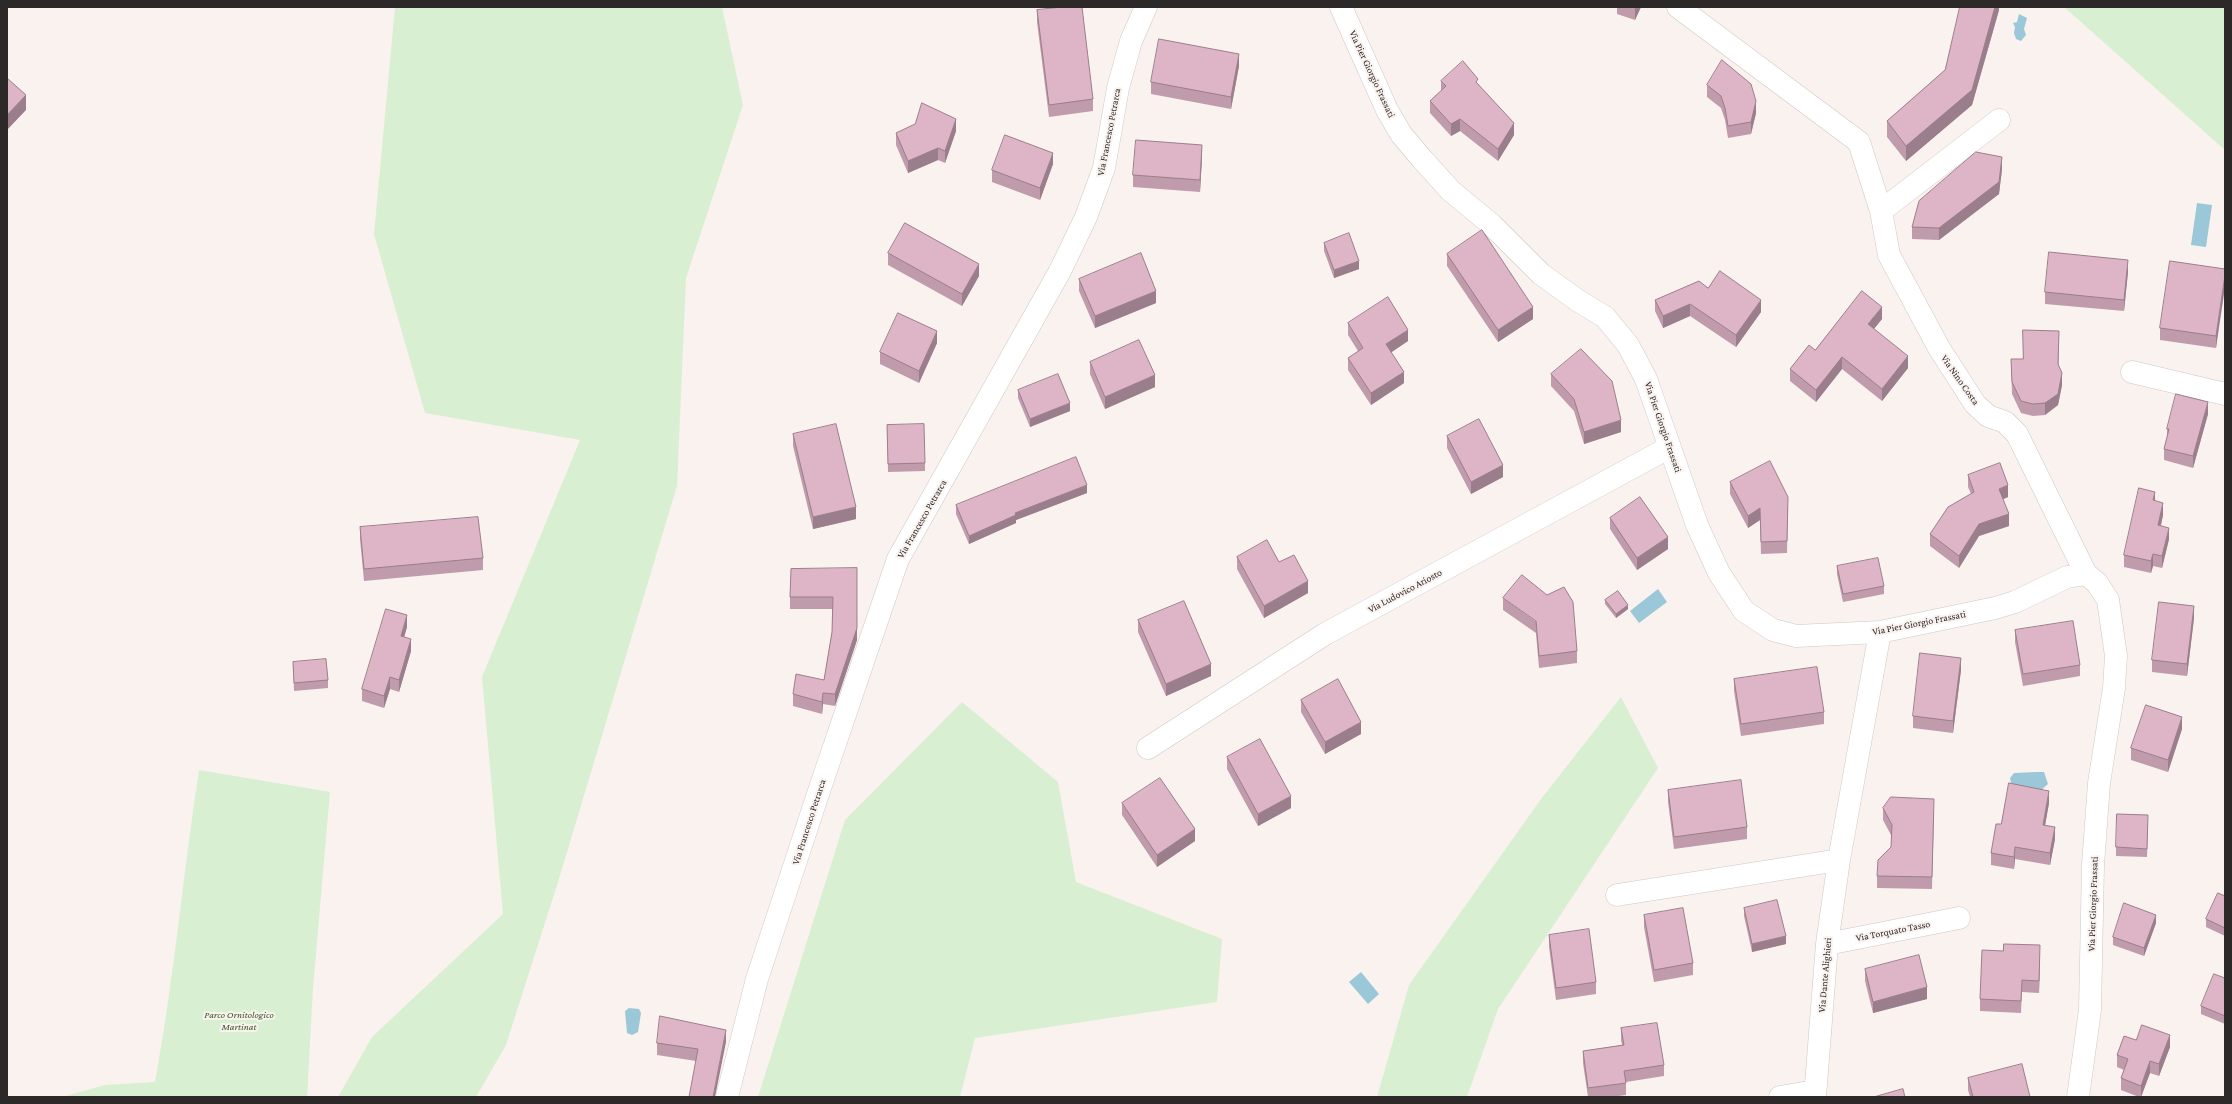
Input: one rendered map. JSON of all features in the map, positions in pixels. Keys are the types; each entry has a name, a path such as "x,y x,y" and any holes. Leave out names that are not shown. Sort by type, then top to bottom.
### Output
{"street":[{"name":"Via Francesco Petrarca","path":"727,1097 758,979 821,784 898,559 1060,271 1086,217 1104,168 1118,88 1131,41 1146,7"},
{"name":"Via Pier Giorgio Frassati","path":"1341,7 1387,110 1401,134 1422,159 1452,191 1492,225 1541,274 1577,300 1605,317 1628,345 1646,379 1697,525 1719,573 1744,611 1773,630 1796,636 1880,632 1995,608 2015,602 2067,577 2086,574 2097,583 2108,600 2116,656 2114,688 2100,783 2093,865 2090,1010 2078,1097"},
{"name":"Via Nino Costa","path":"1678,7 1859,142 1881,211 1889,254 1939,348 1975,404 1988,416 2005,422 2017,434 2086,574"},
{"path":"1881,211 1999,120"},
{"path":"2132,372 2225,394"},
{"name":"Via Ludovico Ariosto","path":"1148,748 1325,634 1670,447"},
{"name":"Via Dante Alighieri","path":"1780,1097 1815,1094 1827,944 1839,860 1880,632"},
{"path":"1617,895 1839,860"},
{"name":"Via Torquato Tasso","path":"1827,944 1959,918"}],"green space":[{"path":"395,7 722,7 743,105 686,278 677,486 558,882 506,1045 476,1097 338,1097 372,1037 503,914 482,677 580,440 425,413 374,234"},
{"path":"2064,7 2225,7 2225,150"},
{"path":"1621,697 1658,768 1498,1009 1467,1097 1377,1097 1409,985 1541,799"},
{"path":"962,702 1058,782 1076,882 1222,939 1217,1002 975,1038 960,1097 758,1097 845,820"},
{"name":"Parco Ornitologico Martinat","path":"199,770 330,792 313,988 307,1097 62,1097 105,1085 155,1082 168,1004"}],"water":[{"path":"2019,14 2027,18 2024,29 2026,35 2021,41 2016,39 2014,33 2015,27 2013,23 2017,22"},
{"path":"2197,203 2212,205 2206,247 2191,245"},
{"path":"1658,589 1667,602 1639,623 1630,611"},
{"path":"2044,772 2048,784 2038,793 2034,792 2032,788 2012,788 2010,778 2014,773"},
{"path":"1361,972 1379,994 1368,1004 1349,982"},
{"path":"629,1008 639,1009 641,1013 638,1032 632,1035 627,1033 625,1011"}],"building":[{"path":"1063,7 1082,7 1093,99 1049,105 1037,10"},
{"path":"1960,7 1995,7 1972,90 1906,146 1887,121 1945,70"},
{"path":"1159,39 1239,54 1231,97 1151,82"},
{"path":"1722,60 1751,84 1756,101 1751,122 1728,126 1721,96 1707,85"},
{"path":"1463,61 1478,79 1476,82 1514,123 1498,149 1460,119 1451,124 1430,101 1446,86 1441,81"},
{"path":"7,78 26,95 7,115"},
{"path":"922,103 956,119 945,151 938,148 908,161 896,133 915,124"},
{"path":"1005,135 1053,153 1040,188 992,170"},
{"path":"1136,140 1202,145 1200,180 1133,175"},
{"path":"1976,152 2002,157 1999,182 1939,228 1912,227 1919,201"},
{"path":"905,223 979,264 962,294 888,253"},
{"path":"1482,230 1533,307 1498,330 1447,254"},
{"path":"1349,233 1359,261 1334,270 1324,243"},
{"path":"2049,252 2128,260 2124,300 2045,292"},
{"path":"1141,253 1156,291 1095,316 1079,279"},
{"path":"2170,261 2225,269 2216,336 2160,328"},
{"path":"1720,271 1761,300 1736,335 1690,304 1663,316 1655,300 1699,281 1708,288"},
{"path":"1862,291 1882,307 1868,324 1908,356 1882,389 1842,357 1816,390 1790,369 1809,345 1815,350"},
{"path":"1388,297 1408,330 1386,344 1404,372 1371,393 1348,358 1363,348 1348,323"},
{"path":"898,313 937,331 919,371 880,352"},
{"path":"2023,330 2059,331 2058,364 2062,373 2058,394 2045,403 2033,404 2021,401 2012,382 2011,359 2023,359"},
{"path":"1139,340 1155,375 1105,397 1090,362"},
{"path":"1581,349 1612,381 1621,420 1584,432 1574,399 1551,374"},
{"path":"1058,374 1070,403 1030,419 1018,390"},
{"path":"2176,394 2208,402 2193,456 2164,449 2169,429 2167,429"},
{"path":"1479,419 1503,465 1471,482 1447,436"},
{"path":"836,424 856,507 813,517 793,434"},
{"path":"924,424 925,463 888,464 887,425"},
{"path":"1076,457 1087,485 1015,513 1016,515 969,536 956,505"},
{"path":"1770,461 1788,497 1787,541 1761,542 1760,508 1748,516 1730,482"},
{"path":"2000,463 2008,485 1999,489 2009,514 1979,524 1959,556 1930,534 1948,507 1974,492 1968,475"},
{"path":"2139,488 2155,492 2153,500 2163,503 2158,525 2169,528 2162,556 2153,554 2151,561 2124,555"},
{"path":"1640,497 1668,537 1637,558 1610,518"},
{"path":"478,517 483,558 364,569 360,527"},
{"path":"1267,540 1279,562 1294,555 1308,581 1264,606 1237,557"},
{"path":"1878,558 1884,586 1843,594 1837,566"},
{"path":"857,568 857,628 835,694 823,693 822,702 793,694 796,674 824,680 832,632 833,597 790,597 791,569"},
{"path":"1522,575 1547,595 1564,587 1573,602 1577,651 1539,656 1536,621 1503,598"},
{"path":"1618,591 1628,605 1616,614 1605,600"},
{"path":"1184,601 1211,664 1166,684 1138,620"},
{"path":"2159,602 2194,606 2187,664 2152,660"},
{"path":"386,609 407,615 401,636 411,639 399,680 390,677 384,696 362,689"},
{"path":"2073,621 2080,665 2023,674 2015,630"},
{"path":"1920,653 1961,658 1953,721 1913,716"},
{"path":"326,659 328,680 294,683 293,662"},
{"path":"1817,667 1824,712 1741,724 1734,679"},
{"path":"1338,679 1361,722 1325,742 1301,700"},
{"path":"2146,705 2182,717 2168,760 2131,748"},
{"path":"1260,739 1291,796 1258,814 1227,757"},
{"path":"1160,778 1195,829 1157,855 1122,803"},
{"path":"1741,780 1747,827 1674,837 1668,790"},
{"path":"2009,783 2049,791 2043,825 2055,827 2050,853 2015,847 2014,857 1991,853 1996,824 2001,824"},
{"path":"1891,797 1934,799 1932,877 1877,876 1878,860 1891,847 1892,825 1883,808"},
{"path":"2117,814 2148,815 2147,849 2116,847"},
{"path":"2218,893 2225,896 2225,928 2206,919"},
{"path":"1777,900 1786,936 1752,944 1744,908"},
{"path":"2124,903 2156,915 2144,948 2113,937"},
{"path":"1683,908 1693,963 1654,970 1644,915"},
{"path":"1589,929 1596,982 1556,988 1549,935"},
{"path":"2004,944 2040,945 2039,981 2022,980 2021,1001 1980,999 1982,950 2003,951"},
{"path":"1919,955 1927,987 1873,1002 1865,969"},
{"path":"2214,974 2225,978 2225,1016 2201,1006"},
{"path":"660,1016 726,1030 713,1097 689,1097 698,1049 657,1043"},
{"path":"1657,1023 1664,1065 1624,1071 1626,1083 1588,1088 1583,1051 1624,1045 1621,1028"},
{"path":"2142,1025 2170,1035 2159,1064 2150,1061 2141,1086 2121,1078 2128,1059 2117,1055 2124,1036 2136,1040"},
{"path":"2022,1064 2030,1097 1973,1097 1968,1078"},
{"path":"1903,1089 1905,1097 1874,1097"}]}
